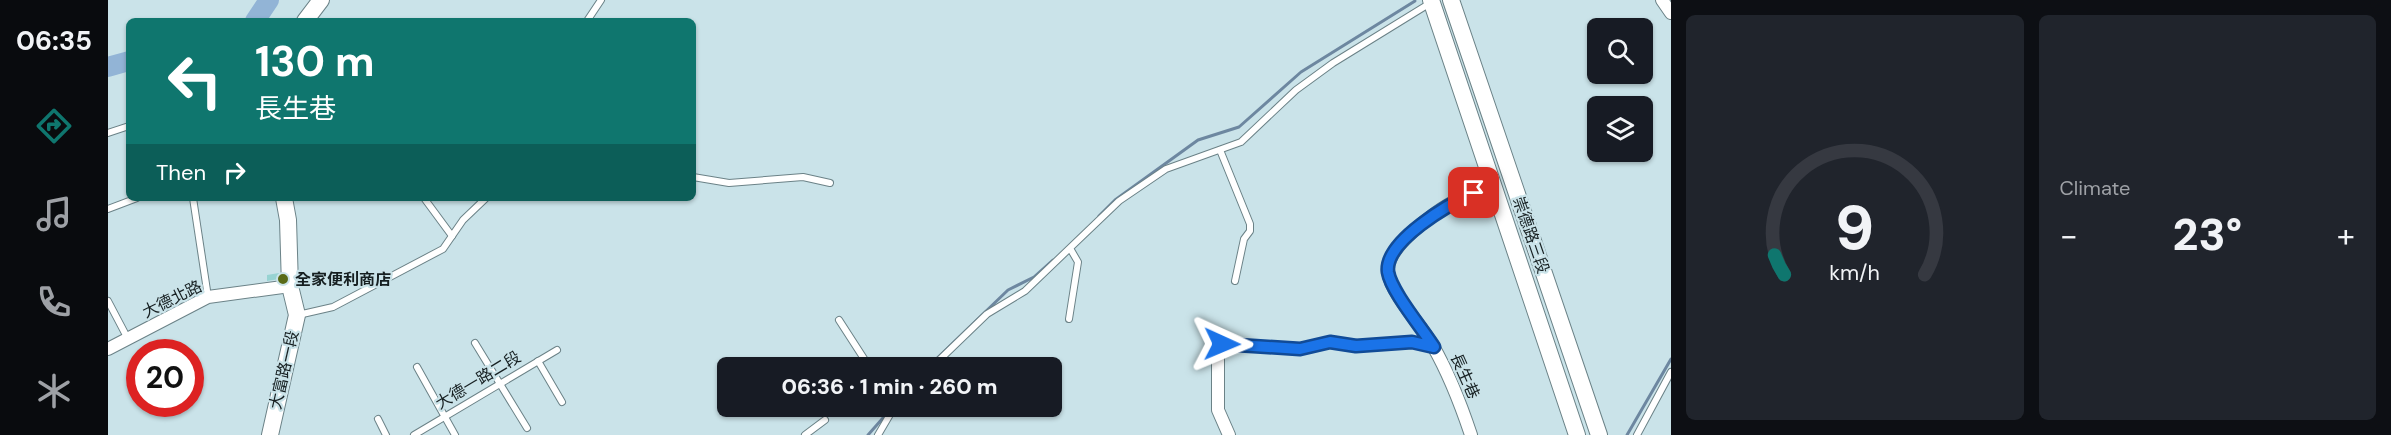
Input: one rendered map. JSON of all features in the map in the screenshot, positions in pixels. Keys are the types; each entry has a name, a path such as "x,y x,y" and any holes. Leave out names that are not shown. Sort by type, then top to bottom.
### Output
{"main road":[{"path":"307,18 321,0"},
{"name":"崇德路三段","path":"1451,0 1599,435"},
{"name":"崇德路三段","path":"1432,1 1577,435"},
{"name":"大富路一段","path":"270,435 297,315 290,286 288,220 285,201"}],"street":[{"path":"1662,0 1671,14"},
{"name":"長生巷","path":"1471,435 1463,411 1434,347 1415,316 1394,291 1388,270 1392,254 1404,240 1434,214 1455,201 1494,186"},
{"name":"大德北路","path":"128,339 208,297 290,286"},
{"name":"大德北路","path":"108,349 126,340"},
{"path":"1220,346 1218,410 1229,435"}],"lane":[{"path":"589,18 601,0"},
{"path":"943,357 987,315 1025,291 1071,250 1119,201 1166,169 1241,142 1296,90 1333,63 1432,1"},
{"path":"108,133 126,127"},
{"path":"1220,150 1250,224 1250,231 1244,239 1234,281"},
{"path":"696,178 729,183 803,177 830,183"},
{"path":"108,209 129,201"},
{"path":"193,201 208,297"},
{"path":"426,201 452,236"},
{"path":"297,315 333,307 442,249 463,220 483,201"},
{"path":"1070,319 1078,262 1071,250"},
{"path":"108,301 128,339"},
{"path":"839,320 863,357"},
{"path":"1220,346 1300,349 1330,342 1356,346 1412,342 1434,347"},
{"path":"476,343 527,428"},
{"name":"大德一路二段","path":"414,435 557,350"},
{"path":"538,360 562,402"},
{"path":"417,367 455,435"},
{"path":"1637,435 1671,372"},
{"path":"878,435 889,417"},
{"path":"378,419 386,435"},
{"path":"805,435 825,420"}],"building":[{"path":"279,273 279,279 267,281 267,275"}],"waterway":[{"path":"257,18 269,0"},
{"path":"1099,216 1115,200 1198,140 1239,127 1301,72 1415,1"},
{"path":"108,67 126,62"},
{"path":"938,357 1008,290 1034,277 1053,260"},
{"path":"1627,435 1671,359"},
{"path":"868,435 884,417"}],"place":[{"name":"全家便利商店","path":"283,279"}],"route":[{"path":"1222,344 1300,349 1330,342 1356,346 1412,342 1434,347 1415,316 1394,291 1388,270 1392,254 1404,240 1434,214 1474,193"}]}
